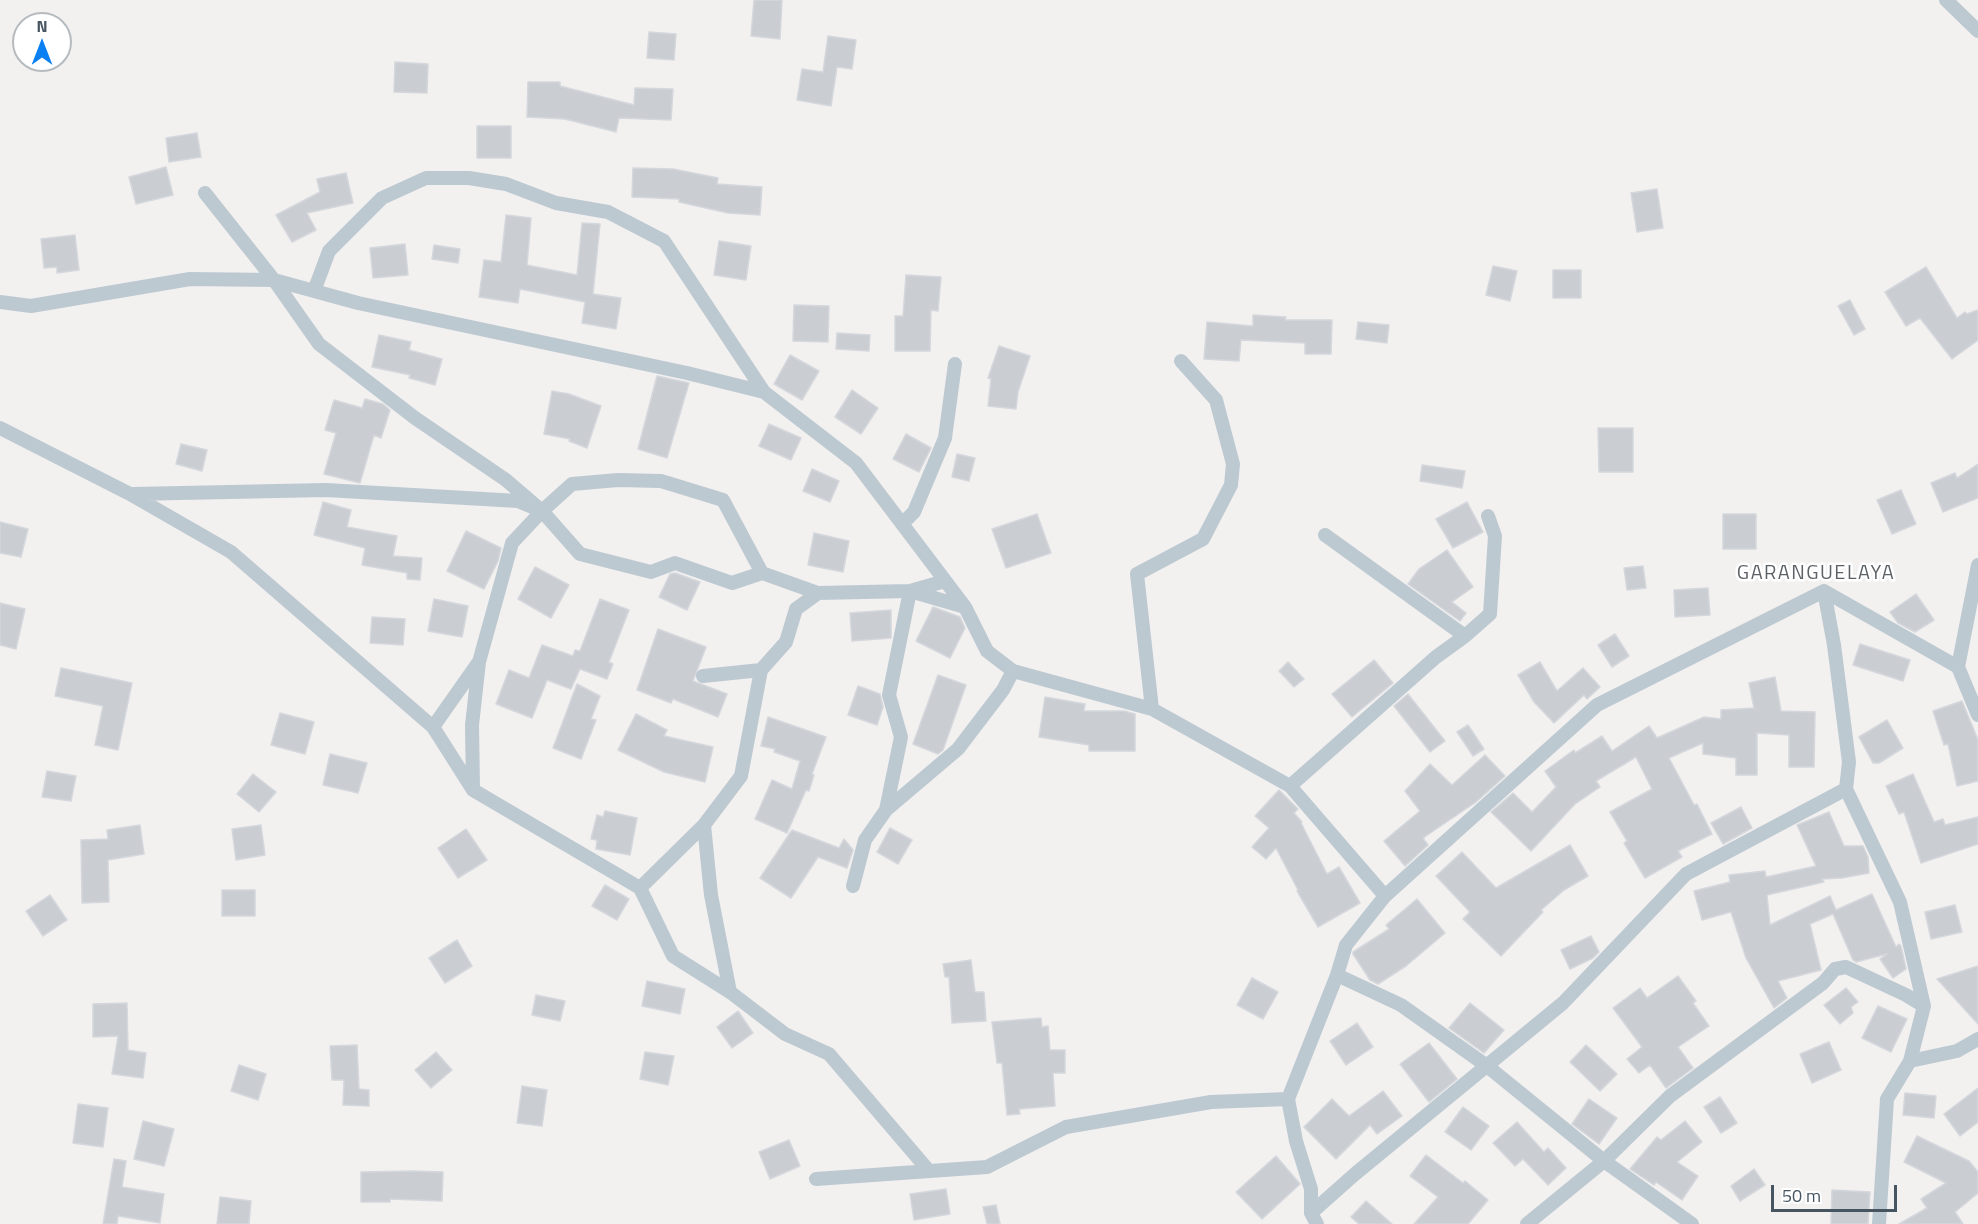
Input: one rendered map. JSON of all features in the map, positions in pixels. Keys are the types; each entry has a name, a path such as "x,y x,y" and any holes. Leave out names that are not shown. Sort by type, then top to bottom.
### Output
{"street":[{"path":"1946,0 1978,31"},
{"path":"314,291 329,251 382,198 426,178 469,178 506,184 556,203 608,212 664,241 764,392 856,463 965,608 987,651 1013,671 1152,708 1290,786 1385,896"},
{"path":"205,193 274,280 319,344 415,418 506,480 542,511 580,554 651,572 675,563 732,583 762,573 818,593 910,591 945,581"},
{"path":"0,302 31,306 190,279 274,280 358,303 676,370 764,392"},
{"path":"1152,708 1137,574 1203,539 1231,485 1233,464 1216,400 1181,361"},
{"path":"902,524 914,513 945,438 955,364"},
{"path":"0,428 130,494 231,552 434,727 472,790 640,888 673,956 730,992 785,1034 829,1054 929,1171"},
{"path":"472,790 472,725 479,662 512,543 572,484 618,480 661,481 723,500 762,573"},
{"path":"130,494 326,490 518,501 542,511"},
{"path":"1290,786 1436,657 1490,614 1495,536 1488,516"},
{"path":"1325,535 1465,636"},
{"path":"1978,565 1958,667 1978,715"},
{"path":"910,591 965,608"},
{"path":"886,810 901,736 889,695 910,591"},
{"path":"1824,591 1958,667"},
{"path":"1824,591 1834,645 1849,762 1846,789 1900,902 1924,1006 1910,1061 1887,1100 1879,1224"},
{"path":"1314,1219 1311,1189 1296,1141 1288,1100 1337,975 1346,945 1385,896 1597,705 1824,591"},
{"path":"640,888 704,825 741,776 761,670 786,642 796,609 818,593"},
{"path":"434,727 479,662"},
{"path":"703,676 761,670"},
{"path":"853,886 866,840 886,810 958,749 1003,690 1013,671"},
{"path":"1314,1219 1355,1174 1563,1003 1686,874 1846,789"},
{"path":"704,825 711,895 730,992"},
{"path":"1527,1224 1604,1161 1670,1096 1823,982 1835,969 1846,967 1924,1006"},
{"path":"1337,975 1401,1005 1487,1066 1604,1161 1692,1224"},
{"path":"1910,1061 1957,1051 1978,1039"},
{"path":"816,1179 987,1167 1065,1127 1211,1102 1288,1100"}],"building":[{"path":"754,0 782,0 780,39 751,36"},
{"path":"649,32 676,34 674,60 647,58"},
{"path":"828,36 856,40 852,69 837,67 831,106 797,100 802,69 823,72"},
{"path":"395,62 428,64 427,93 394,92"},
{"path":"528,82 560,82 560,86 634,105 635,88 673,89 671,120 619,118 616,132 565,119 527,117"},
{"path":"477,126 511,126 511,158 477,158"},
{"path":"197,133 201,157 169,162 166,138"},
{"path":"166,167 173,195 136,204 129,177"},
{"path":"633,168 673,169 718,178 717,184 762,187 760,215 728,213 679,202 679,199 632,197"},
{"path":"346,173 353,203 307,213 316,230 292,242 276,215 320,192 317,179"},
{"path":"1657,189 1663,228 1637,232 1631,193"},
{"path":"506,215 531,218 527,265 577,275 582,223 600,224 593,294 621,298 616,329 582,323 585,302 520,289 518,303 479,297 484,260 501,262"},
{"path":"75,235 79,270 57,273 57,267 44,268 41,239"},
{"path":"719,241 751,246 746,280 714,275"},
{"path":"405,244 408,275 373,278 370,248"},
{"path":"434,245 460,249 458,263 432,259"},
{"path":"1493,266 1517,271 1510,301 1486,295"},
{"path":"1926,267 1957,318 1965,312 1967,314 1978,310 1978,340 1952,359 1920,318 1906,326 1885,292"},
{"path":"1553,270 1581,270 1581,298 1553,298"},
{"path":"906,275 941,277 938,311 931,310 930,351 895,351 895,316 903,316"},
{"path":"1850,300 1865,329 1854,335 1838,306"},
{"path":"794,305 829,306 828,342 793,341"},
{"path":"1253,315 1286,317 1285,320 1332,320 1331,354 1305,354 1305,343 1241,340 1239,361 1204,359 1207,322 1253,326"},
{"path":"1358,322 1389,325 1387,343 1356,339"},
{"path":"837,333 870,335 869,351 836,349"},
{"path":"379,335 411,342 409,350 442,359 435,385 409,378 410,375 372,367"},
{"path":"999,346 1030,356 1018,392 1016,409 988,406 991,379 988,378"},
{"path":"790,355 819,371 802,400 774,384"},
{"path":"657,376 689,383 667,458 638,449"},
{"path":"852,390 878,408 861,434 835,417"},
{"path":"552,391 569,394 601,406 587,448 569,441 570,439 544,434"},
{"path":"365,399 383,404 390,410 381,438 374,435 360,483 324,474 336,433 325,430 334,400 362,408"},
{"path":"769,424 801,438 791,460 759,446"},
{"path":"1598,428 1633,428 1633,472 1599,472"},
{"path":"906,434 931,448 919,472 893,459"},
{"path":"181,444 207,450 202,471 176,464"},
{"path":"957,454 975,458 969,481 952,477"},
{"path":"1978,464 1978,498 1943,512 1931,483 1955,473 1957,478"},
{"path":"1422,465 1465,471 1462,488 1420,481"},
{"path":"812,469 839,481 830,502 803,491"},
{"path":"1901,490 1916,524 1892,534 1877,500"},
{"path":"323,502 351,510 347,527 397,536 393,556 422,558 420,580 407,579 407,573 362,565 365,548 314,535"},
{"path":"1467,502 1483,532 1453,548 1436,519"},
{"path":"1037,514 1051,553 1006,568 992,529"},
{"path":"1723,514 1756,514 1756,549 1723,549"},
{"path":"0,522 28,529 21,557 0,553"},
{"path":"466,531 501,548 498,561 484,589 447,571"},
{"path":"814,533 849,541 843,572 808,565"},
{"path":"1447,550 1473,587 1452,602 1466,613 1460,621 1408,584 1419,569"},
{"path":"1643,566 1646,588 1627,590 1624,568"},
{"path":"535,567 569,585 551,618 518,599"},
{"path":"675,573 700,582 687,610 659,597 670,574"},
{"path":"1708,588 1710,615 1675,617 1674,590"},
{"path":"1916,594 1934,620 1915,632 1898,623 1890,612"},
{"path":"434,599 468,606 462,637 428,631"},
{"path":"600,599 629,610 609,662 613,664 607,679 580,669 571,689 547,680 532,718 496,704 509,670 529,678 542,645 573,656 575,650 580,651"},
{"path":"0,603 25,609 16,649 0,645"},
{"path":"933,607 960,617 965,628 950,658 916,641"},
{"path":"891,610 891,638 852,641 850,613"},
{"path":"372,617 405,619 403,645 370,643"},
{"path":"658,629 706,647 693,681 727,694 718,717 673,699 671,703 637,690"},
{"path":"1615,634 1629,656 1612,667 1598,645"},
{"path":"1860,644 1910,660 1903,681 1853,665"},
{"path":"1374,660 1393,683 1352,717 1332,694"},
{"path":"1288,662 1304,679 1294,687 1279,671"},
{"path":"1540,662 1557,691 1583,668 1600,687 1587,699 1584,695 1554,723 1534,702 1518,675"},
{"path":"61,668 132,683 118,750 95,745 103,706 55,696"},
{"path":"938,675 966,685 943,750 938,754 913,744"},
{"path":"1775,677 1781,711 1815,712 1814,767 1789,767 1789,735 1757,733 1757,775 1736,775 1736,758 1703,754 1703,743 1669,758 1712,834 1678,851 1682,857 1645,878 1624,843 1627,841 1610,812 1652,789 1636,757 1596,781 1600,787 1575,804 1531,851 1491,812 1513,793 1532,812 1556,787 1545,771 1574,750 1575,753 1602,736 1612,751 1649,726 1657,738 1704,717 1721,719 1721,710 1754,708 1749,683"},
{"path":"577,684 600,696 591,719 596,720 581,759 553,748"},
{"path":"858,686 880,694 883,707 877,725 848,715"},
{"path":"1408,694 1445,741 1430,752 1394,706"},
{"path":"1045,697 1085,704 1084,711 1124,711 1135,714 1135,751 1089,751 1089,745 1039,737"},
{"path":"1962,701 1978,740 1978,781 1957,786 1948,744 1944,745 1933,711"},
{"path":"280,713 314,722 305,754 271,745"},
{"path":"636,714 667,730 664,736 713,747 705,782 664,772 618,750"},
{"path":"768,717 826,737 812,774 814,775 809,791 806,790 787,833 755,819 772,780 792,789 800,761 774,752 775,749 761,746"},
{"path":"1887,720 1903,748 1879,763 1873,763 1859,737"},
{"path":"1468,725 1484,749 1473,756 1457,732"},
{"path":"330,754 367,763 358,793 323,785"},
{"path":"1485,755 1505,776 1476,802 1423,838 1428,845 1405,866 1384,841 1420,811 1405,791 1430,764 1452,785"},
{"path":"47,771 76,776 71,801 42,797"},
{"path":"253,774 276,792 259,812 237,794"},
{"path":"1913,774 1934,822 1943,819 1945,825 1978,817 1978,844 1921,863 1904,812 1899,814 1886,786"},
{"path":"1279,790 1298,809 1294,813 1302,822 1327,874 1339,867 1360,903 1318,927 1276,848 1266,859 1252,847 1269,828 1255,816"},
{"path":"1741,807 1752,828 1723,844 1711,823"},
{"path":"605,811 637,818 630,855 596,849 597,840 591,839 597,815 603,817"},
{"path":"1829,812 1844,846 1863,846 1868,857 1869,873 1822,879 1824,882 1767,895 1770,925 1830,896 1836,910 1872,894 1896,947 1899,944 1901,946 1906,969 1893,978 1880,959 1887,954 1856,962 1853,960 1833,914 1810,924 1821,970 1778,981 1787,998 1774,1008 1746,958 1731,912 1702,920 1694,891 1730,882 1729,875 1765,871 1766,877 1816,866 1797,825"},
{"path":"140,825 144,854 108,860 109,902 82,903 81,840 108,839 107,830"},
{"path":"261,825 265,855 236,860 232,829"},
{"path":"890,828 912,840 898,864 877,852"},
{"path":"466,829 487,860 458,878 438,848"},
{"path":"792,830 839,848 844,839 853,850 847,868 818,857 791,898 760,878"},
{"path":"1570,845 1588,876 1564,890 1541,910 1543,912 1501,956 1463,919 1470,912 1436,876 1462,852 1496,888"},
{"path":"605,885 629,899 617,920 592,906"},
{"path":"222,890 255,890 255,916 222,916"},
{"path":"50,895 67,920 43,936 26,911"},
{"path":"1417,899 1445,933 1406,966 1378,984 1370,980 1353,952 1389,929 1386,925"},
{"path":"1955,905 1962,932 1931,939 1925,912"},
{"path":"1591,936 1599,952 1593,958 1570,969 1561,950"},
{"path":"457,940 472,966 445,983 429,958"},
{"path":"971,960 975,992 984,992 986,1021 952,1023 949,977 945,977 943,964"},
{"path":"1978,966 1978,1024 1937,979"},
{"path":"1678,976 1696,1001 1693,1003 1709,1026 1678,1047 1693,1068 1666,1088 1650,1065 1639,1073 1627,1059 1642,1047 1613,1008 1640,988 1647,998"},
{"path":"1252,978 1278,992 1263,1019 1237,1005"},
{"path":"647,981 685,989 680,1014 642,1006"},
{"path":"1846,988 1858,1002 1851,1007 1853,1013 1840,1024 1824,1005"},
{"path":"536,995 565,1001 560,1021 532,1015"},
{"path":"127,1003 128,1050 146,1053 143,1078 112,1074 118,1036 93,1037 93,1004"},
{"path":"1470,1003 1504,1030 1484,1053 1449,1028"},
{"path":"1878,1006 1907,1019 1891,1052 1862,1038"},
{"path":"738,1011 753,1033 732,1048 717,1027"},
{"path":"1041,1018 1042,1027 1048,1026 1050,1050 1065,1050 1065,1073 1053,1073 1055,1106 1019,1109 1020,1114 1007,1115 1002,1063 997,1063 992,1022"},
{"path":"1357,1023 1373,1047 1346,1065 1330,1041"},
{"path":"1829,1042 1841,1070 1812,1083 1800,1054"},
{"path":"1429,1043 1457,1079 1429,1102 1400,1064"},
{"path":"357,1045 359,1089 369,1090 369,1106 343,1105 344,1080 332,1080 330,1046"},
{"path":"1586,1045 1617,1074 1600,1091 1570,1062"},
{"path":"436,1052 452,1070 431,1088 415,1070"},
{"path":"645,1052 674,1056 668,1085 640,1079"},
{"path":"239,1065 266,1074 258,1100 231,1091"},
{"path":"522,1086 547,1090 542,1126 517,1123"},
{"path":"1978,1088 1978,1122 1960,1136 1944,1114"},
{"path":"1383,1091 1402,1116 1377,1134 1370,1125 1336,1159 1304,1127 1332,1099 1349,1116"},
{"path":"1905,1093 1936,1096 1934,1118 1903,1115"},
{"path":"1720,1097 1737,1123 1721,1133 1704,1107"},
{"path":"1589,1099 1617,1118 1599,1144 1572,1124"},
{"path":"78,1104 108,1108 103,1147 73,1143"},
{"path":"1463,1107 1489,1126 1471,1150 1445,1132"},
{"path":"143,1121 174,1129 164,1166 134,1159"},
{"path":"1685,1121 1702,1142 1677,1162 1698,1176 1682,1200 1656,1182 1654,1185 1630,1169 1657,1137 1661,1140"},
{"path":"1517,1122 1544,1152 1548,1148 1566,1168 1548,1185 1523,1159 1515,1166 1493,1143"},
{"path":"1917,1136 1969,1161 1978,1172 1978,1193 1955,1212 1963,1224 1899,1224 1927,1208 1921,1199 1946,1183 1904,1162"},
{"path":"789,1140 800,1166 770,1179 759,1152"},
{"path":"1426,1155 1463,1183 1465,1181 1488,1200 1468,1224 1414,1224 1438,1197 1410,1176"},
{"path":"1276,1156 1300,1184 1262,1219 1236,1192"},
{"path":"114,1159 126,1161 122,1187 164,1194 160,1223 118,1216 117,1224 103,1224"},
{"path":"1754,1169 1765,1185 1740,1201 1731,1186"},
{"path":"361,1172 443,1172 442,1201 390,1199 390,1202 361,1202"},
{"path":"946,1189 950,1214 914,1220 910,1194"},
{"path":"1832,1190 1870,1192 1868,1224 1831,1224"},
{"path":"220,1197 251,1201 249,1224 217,1224"},
{"path":"1366,1201 1392,1224 1359,1224 1351,1217"},
{"path":"996,1205 1000,1224 987,1224 983,1207"}],"district":[{"name":"GARANGUELAYA","path":"1816,574"}]}
